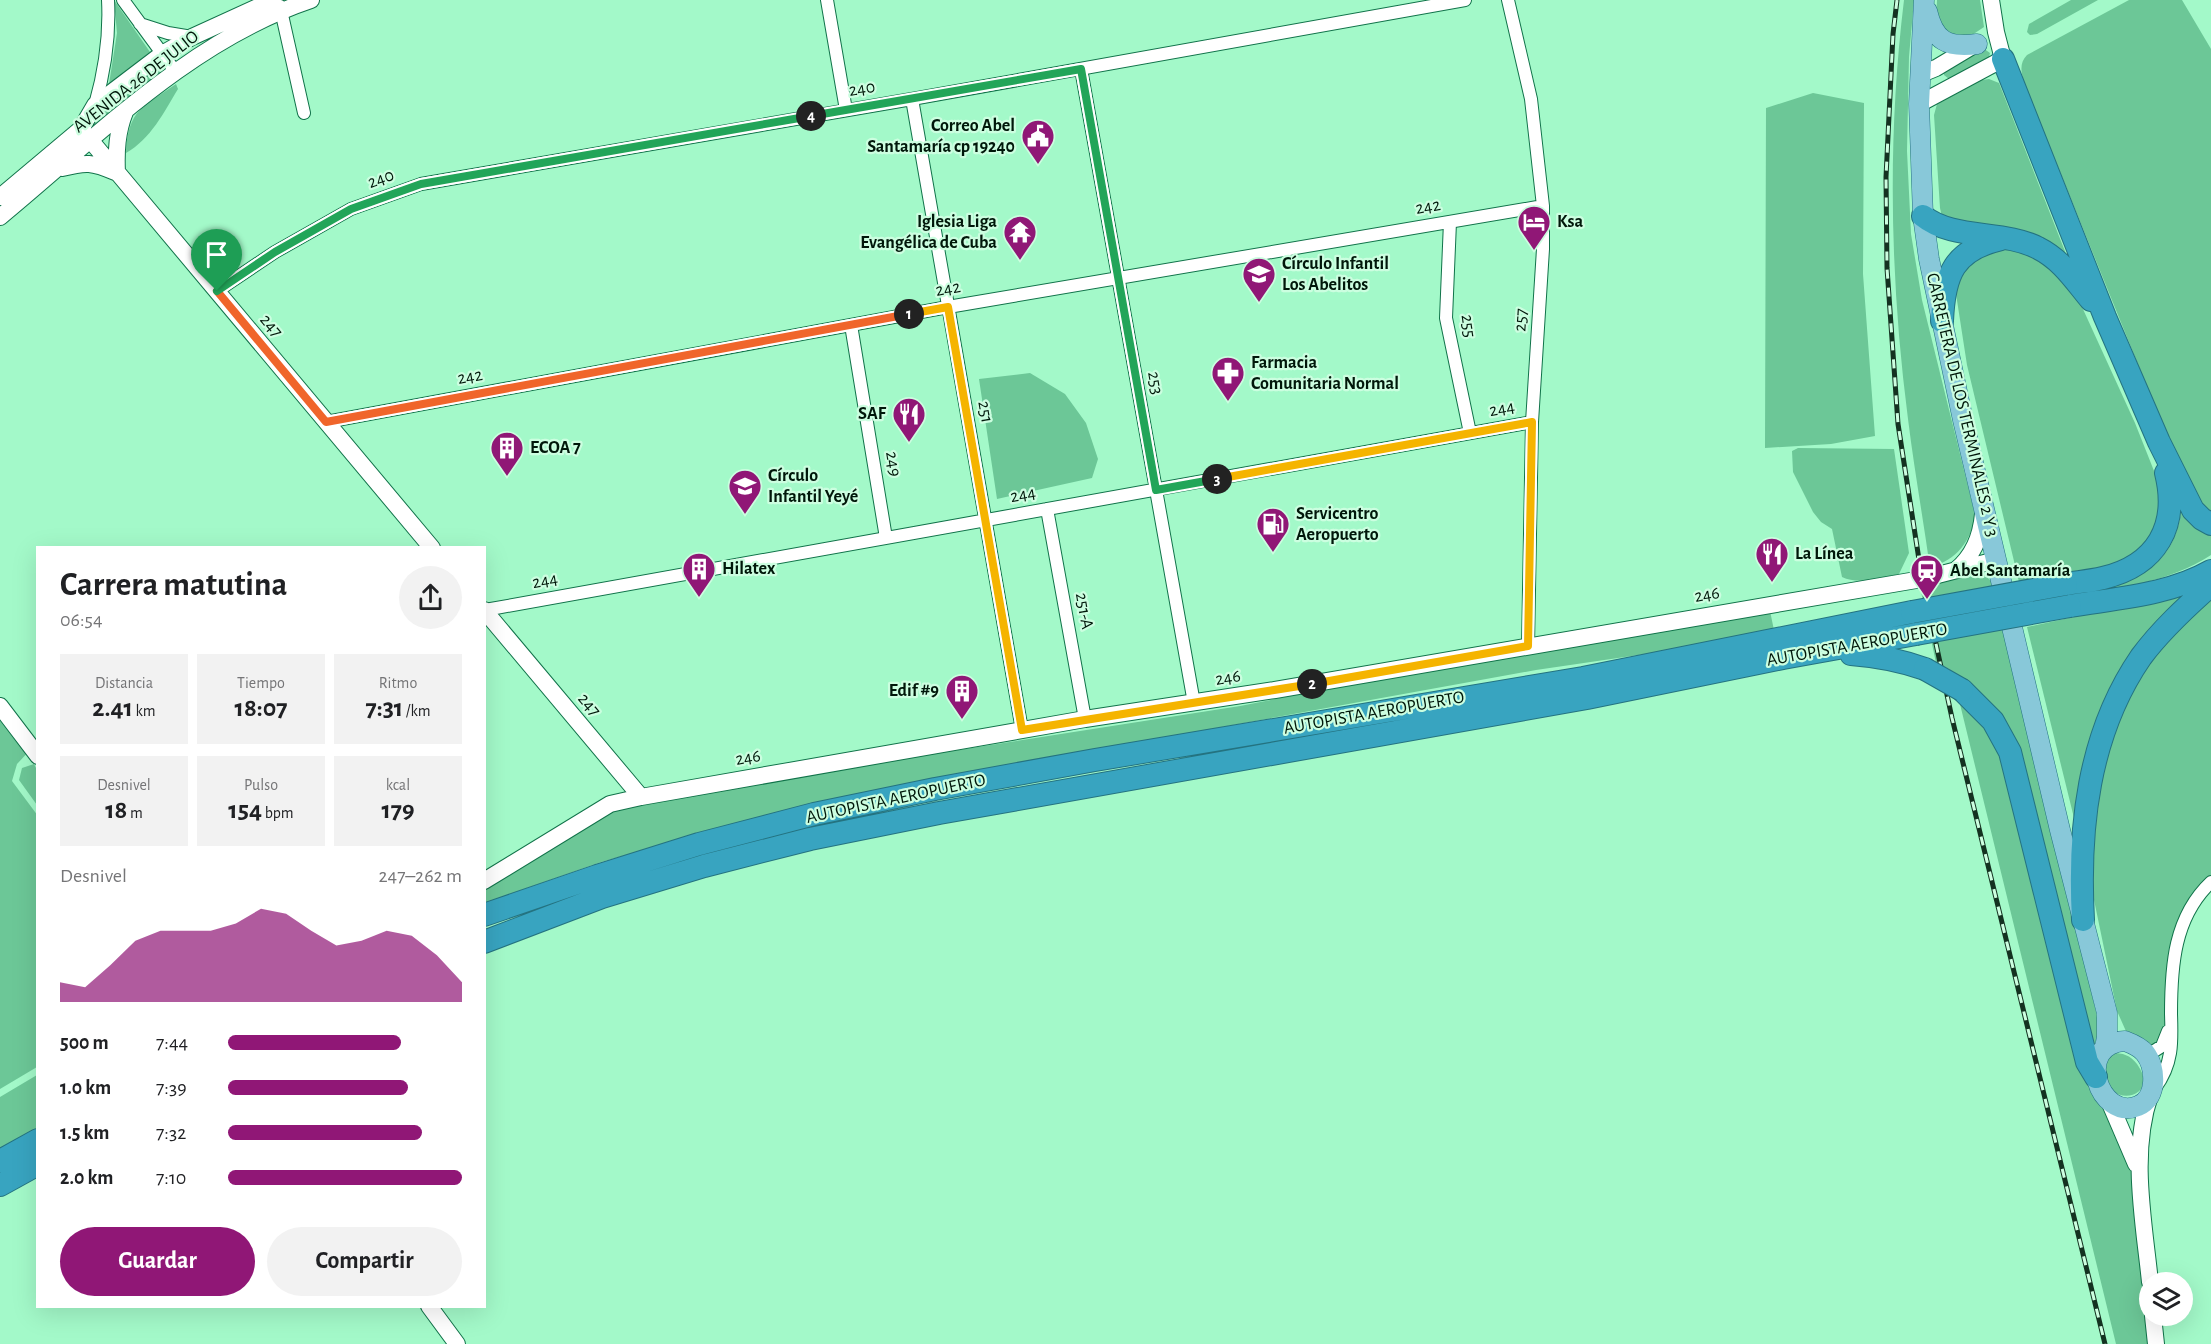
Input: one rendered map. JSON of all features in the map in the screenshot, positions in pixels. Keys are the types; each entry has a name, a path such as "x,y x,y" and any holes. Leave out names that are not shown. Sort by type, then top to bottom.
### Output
{"highway":[{"path":"2003,59 2105,317 2159,442 2193,510 2211,524"},
{"path":"1923,216 1933,224 1945,228 2003,238 2037,248 2066,268 2105,317"},
{"path":"1942,321 1945,290 1957,263 1973,248 2003,238"},
{"name":"AUTOPISTA AEROPUERTO","path":"486,941 602,897 704,866 810,839 939,813 1587,698 1783,658 2066,584 2103,578 2138,564 2154,551 2164,534 2170,517 2171,502 2159,442"},
{"name":"AUTOPISTA AEROPUERTO","path":"486,914 574,883 699,844 814,814 935,789 1914,623 2070,606 2160,590 2187,583 2211,571"},
{"path":"2083,920 2081,887 2085,820 2092,768 2104,730 2123,687 2142,656 2176,616 2211,585"},
{"path":"1783,658 1849,654 1880,656 1905,662 1925,669 1962,690 1993,721 2010,752 2087,1062 2096,1077"},
{"path":"0,1161 36,1141"},
{"path":"0,1185 36,1165"}],"main road":[{"path":"1924,1 1930,26 1943,41 1959,45 1977,44"},
{"name":"CARRETERA DE LOS TERMINALES 2 Y 3","path":"1924,1 1919,75 1923,216 1942,321 1996,560 2107,1013 2105,1048"},
{"name":"CARRETERA DE LOS TERMINALES 2 Y 3","path":"2107,1013 2125,1041"},
{"path":"2125,1041 2144,1052 2153,1071 2150,1095 2142,1105 2123,1108 2109,1101 2102,1092 2096,1077 2096,1066 2105,1048 2125,1041"}],"street":[{"path":"95,105 104,72 109,19 108,0"},
{"path":"123,0 175,72"},
{"name":"AVENIDA 26 DE JULIO","path":"0,217 58,169 86,135 95,105 162,54 192,37 278,3 311,0"},
{"path":"826,0 846,110"},
{"name":"240","path":"217,291 275,252 351,209 421,184 1465,0"},
{"name":"257","path":"1508,0 1531,99 1543,206 1543,249 1532,422 1528,646"},
{"path":"1919,104 2003,59 1991,0"},
{"path":"278,3 304,113"},
{"name":"AVENIDA 26 DE JULIO","path":"0,197 86,135 126,110 212,46 278,3"},
{"path":"140,24 168,33 192,37"},
{"path":"1919,75 1936,68 1996,32"},
{"name":"253","path":"1081,69 1194,703"},
{"name":"251","path":"912,99 1022,730"},
{"path":"58,169 78,164 96,163 117,173 116,144 119,127 126,110"},
{"name":"247","path":"86,135 430,546"},
{"name":"242","path":"326,422 851,324 1543,206"},
{"name":"255","path":"1450,222 1446,318 1470,433"},
{"name":"249","path":"851,324 886,538"},
{"name":"244","path":"486,610 1532,422"},
{"path":"1956,570 1966,560 1980,535 1984,507"},
{"name":"251-A","path":"1047,509 1085,719"},
{"name":"246","path":"486,880 610,804 641,796 1922,579 1996,560"},
{"name":"247","path":"486,611 641,796"},
{"path":"0,706 36,753"},
{"path":"2149,1272 2140,1176 2144,1113 2150,1095 2160,1081 2168,1061 2173,1037 2171,1015 2173,961 2177,939 2194,901 2211,882"},
{"path":"2144,1052 2151,1053 2162,1046 2166,1039 2171,1015"},
{"path":"2109,1101 2140,1176"},
{"path":"430,1308 457,1344"},
{"path":"2154,1326 2156,1344"}],"green space":[{"path":"114,0 150,52 109,84 117,33"},
{"path":"1904,0 1914,0 1909,57 1907,151 1911,234 1922,300 1975,515 1970,533 1961,548 1948,560 1930,568 1908,419 1894,262 1893,157"},
{"path":"1937,0 1980,0 1984,27 1966,39 1955,41 1936,21"},
{"path":"2071,0 2098,0 2037,34 2030,35 2027,32 2029,24"},
{"path":"2129,0 2182,0 2211,49 2211,519 2180,468 2028,93 2021,68 2027,55"},
{"path":"1983,48 1990,53 1989,57 1949,79 1944,75 1944,71"},
{"path":"156,65 162,68 160,76 93,129 89,124 96,113"},
{"path":"1989,79 1999,83 2068,259 1942,217 1934,115 1937,104 1982,80"},
{"path":"176,84 178,89 150,133 126,153 130,127 139,111"},
{"path":"1813,93 1864,103 1863,274 1875,436 1831,444 1765,448 1766,108"},
{"path":"1997,245 2047,262 2077,296 2135,423 2158,481 2160,515 2147,544 2121,564 2019,582 1967,365 1956,294 1957,279 1967,261"},
{"path":"1030,373 1065,394 1086,423 1098,459 1092,478 997,499 979,379"},
{"path":"1798,448 1894,449 1909,553 1899,574 1863,581 1842,577 1832,529 1821,522 1813,512 1793,472 1792,451"},
{"path":"2181,506 2211,533 2211,555 2178,572 2160,578 2069,597 2129,580 2155,564 2166,552 2174,538"},
{"path":"1971,573 1985,575 1995,585 2096,1012 2098,1035 2092,1047 2030,791 1966,682 1949,669 1936,663 1919,582"},
{"path":"2189,592 2162,622 2074,818 2027,627"},
{"path":"2211,596 2211,879 2190,903 2163,1039 2151,1048 2129,1038 2117,1011 2093,895 2090,869 2092,818 2113,726 2150,661"},
{"path":"1770,611 1775,635 1536,670 1189,733 755,819 601,862 486,903 486,885 610,812 636,804 830,770 1240,706 1382,678"},
{"path":"1959,700 1980,715 2008,767 2089,1088 2130,1150 2143,1272 2139,1272 2139,1326 2148,1326 2150,1344 2116,1344"},
{"path":"0,706 32,748 17,764 12,781 36,813 36,1068 0,1089"},
{"path":"34,764 36,768 36,804 19,780 22,768"},
{"path":"2112,1053 2126,1055 2137,1064 2143,1076 2143,1085 2139,1092 2123,1095 2115,1093 2108,1086 2105,1069 2107,1057"},
{"path":"36,1076 36,1134 0,1153 0,1097"}],"railway":[{"path":"1897,0 1893,34 1886,177 1887,268 1898,424 1922,579 1952,718 2105,1344"}],"place":[{"name":"Correo Abel Santamaría cp 19240","path":"1038,165"},
{"name":"Ksa","path":"1534,251"},
{"name":"Iglesia Liga Evangélica de Cuba","path":"1020,261"},
{"name":"Círculo Infantil Los Abelitos","path":"1259,303"},
{"name":"Farmacia Comunitaria Normal","path":"1228,402"},
{"name":"SAF","path":"909,443"},
{"name":"ECOA 7","path":"507,477"},
{"name":"Círculo Infantil Yeyé","path":"745,515"},
{"name":"Servicentro Aeropuerto","path":"1273,553"},
{"name":"La Línea","path":"1772,583"},
{"name":"Hilatex","path":"699,598"},
{"name":"Abel Santamaría","path":"1927,600"},
{"name":"Edif #9","path":"962,720"}],"route":[{"path":"1081,69 1156,490 1532,422 1528,646 1275,690 1022,730 948,307 326,422 217,291 275,252 351,209 421,184 1081,69"}]}
